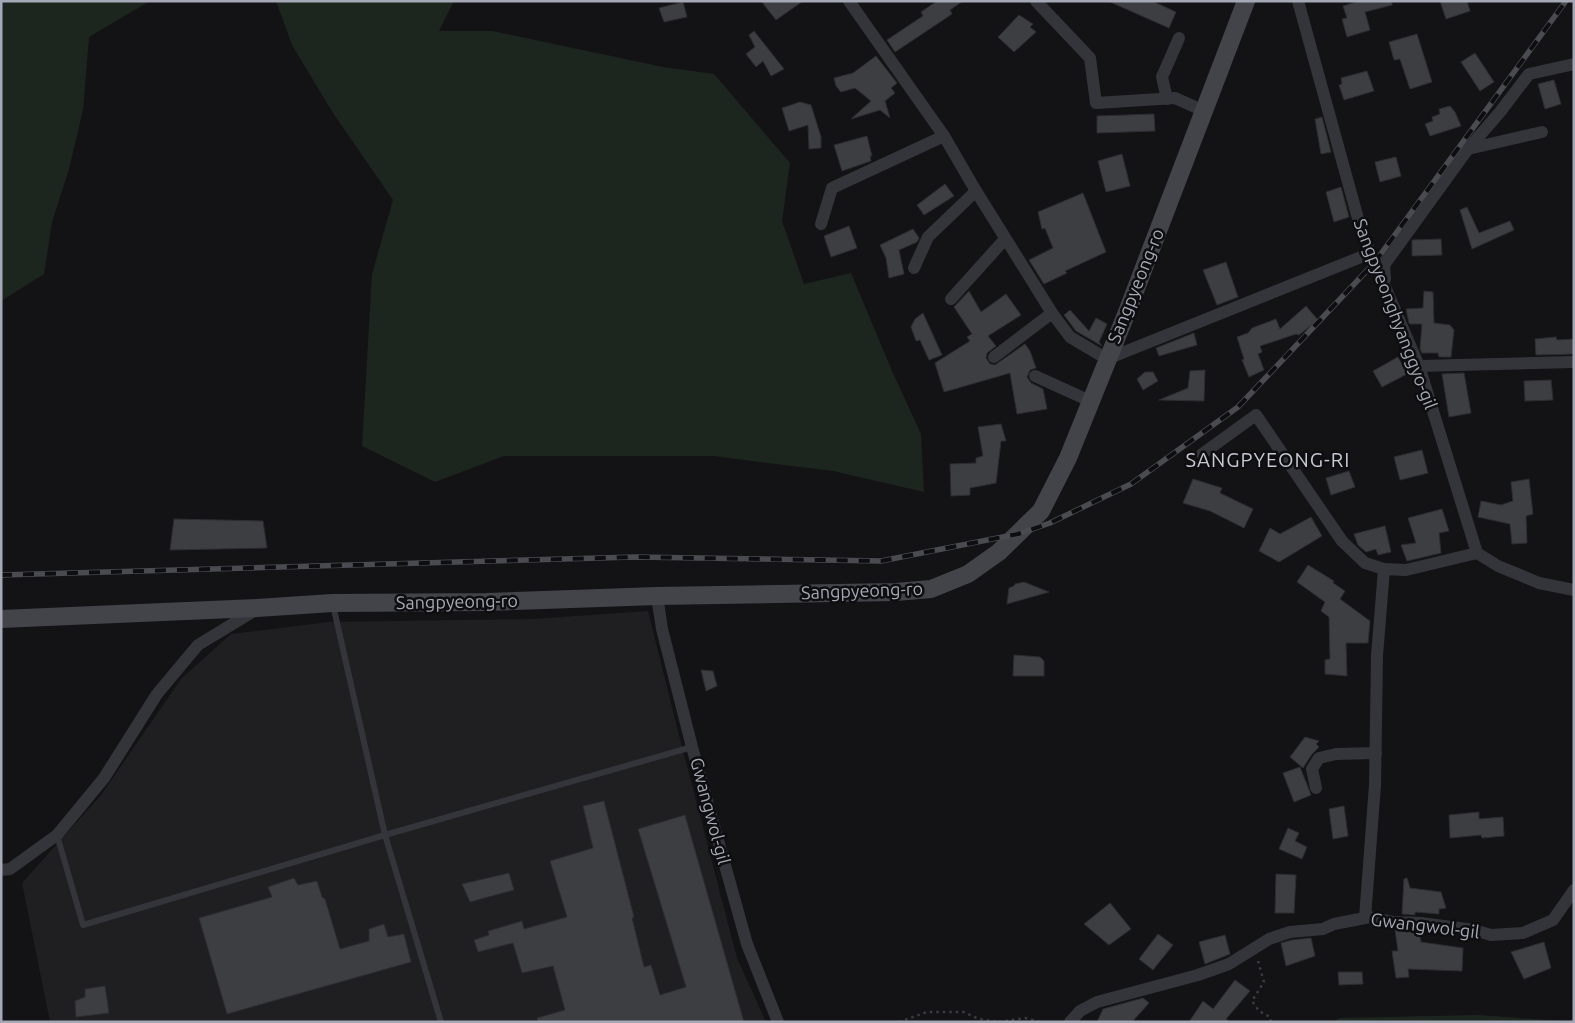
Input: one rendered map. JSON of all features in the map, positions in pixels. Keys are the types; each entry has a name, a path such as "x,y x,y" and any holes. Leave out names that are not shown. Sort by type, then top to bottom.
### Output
{"main road":[{"name":"Sangpyeong-ro","path":"1,619 332,603 486,602 657,596 896,592 931,589 968,574 999,552 1041,511 1068,458 1127,312 1246,1"}],"street":[{"path":"850,1 944,136 1005,239 1052,313 1070,337 1107,359 1371,253"},
{"path":"1036,1 1090,58 1096,103 1174,98 1204,111"},
{"name":"Sangpyeonghyanggyo-gil","path":"1298,1 1362,233 1418,366 1477,552"},
{"path":"1167,99 1162,77 1179,38"},
{"path":"1385,289 1384,265 1468,149 1529,74 1574,64"},
{"path":"1468,149 1542,132"},
{"path":"821,224 832,188 944,136"},
{"path":"914,268 928,237 976,191"},
{"path":"951,299 1005,239"},
{"path":"994,357 1052,313"},
{"path":"1418,366 1574,362"},
{"path":"1035,376 1090,401"},
{"path":"1202,454 1256,415 1342,541 1365,563 1384,569 1406,570 1477,552 1498,566 1539,583 1574,590"},
{"path":"1365,918 1375,786 1377,656 1384,569"},
{"name":"Gwangwol-gil","path":"657,596 662,629 692,747 747,944 778,1022"},
{"name":"Sangpyeong-ro","path":"1,870 10,869 57,835 104,778 157,694 198,645 257,608"},
{"path":"1316,788 1312,769 1320,758 1336,754 1376,753"},
{"name":"Gwangwol-gil","path":"1070,1022 1080,1011 1096,1002 1198,975 1229,964 1268,939 1290,932 1322,929 1334,924 1370,917 1394,922 1456,928 1491,935 1523,933 1553,920 1574,890"}],"lane":[{"path":"332,603 385,836 441,1022"},
{"path":"57,835 83,925 692,747"}],"path":[{"path":"1253,948 1264,982 1252,1001 1259,1011 1270,1017 1271,1022"},
{"path":"899,1022 927,1012 964,1012 980,1019 999,1022 1025,1018 1041,1022"}],"shaded area":[{"path":"1,1 150,1 89,37 83,110 69,169 52,222 44,274 1,301"},
{"path":"276,1 454,1 439,31 492,31 663,67 714,74 790,163 782,221 804,284 851,273 921,434 924,492 833,471 713,456 504,456 435,482 362,446 372,274 393,200 333,113 292,45"},
{"path":"648,611 737,958 766,1022 50,1022 22,883 101,795 181,679 231,634 329,622 533,619"},
{"path":"1479,1015 1574,1022 1332,1022 1340,1018"}],"building":[{"path":"761,1 803,1 776,20"},
{"path":"937,1 963,1 950,10 952,14 895,52 887,40 923,16 921,12"},
{"path":"1108,1 1152,1 1176,12 1169,28"},
{"path":"1359,1 1392,1 1392,5 1365,12 1370,30 1347,37 1342,19 1347,18 1343,6"},
{"path":"1440,1 1467,1 1470,11 1446,19"},
{"path":"683,2 687,17 664,22 659,8"},
{"path":"1019,15 1033,24 1030,27 1036,32 1014,52 998,37"},
{"path":"754,31 784,69 771,76 763,61 756,67 746,54 755,47 749,35"},
{"path":"1417,34 1432,82 1410,89 1400,59 1394,60 1389,42"},
{"path":"1475,53 1494,82 1480,91 1461,62"},
{"path":"876,56 897,83 891,88 895,93 885,101 890,118 880,110 851,119 871,101 855,88 841,92 836,86 834,78 853,73"},
{"path":"1367,71 1374,91 1344,100 1339,85 1342,84 1341,78"},
{"path":"1554,80 1561,104 1545,109 1538,84"},
{"path":"800,102 811,105 821,137 821,148 809,149 808,125 789,131 782,108"},
{"path":"1450,106 1461,126 1430,136 1425,124 1433,121 1432,117 1440,114 1439,109"},
{"path":"1154,114 1155,131 1097,133 1097,116"},
{"path":"1322,117 1331,152 1321,154 1315,119"},
{"path":"867,136 872,156 870,156 871,161 842,171 834,145"},
{"path":"1122,154 1130,186 1106,192 1098,161"},
{"path":"1396,157 1401,176 1380,182 1375,162"},
{"path":"945,184 954,196 924,215 917,205"},
{"path":"1341,187 1349,217 1334,222 1326,192"},
{"path":"1083,193 1106,252 1065,271 1067,273 1044,284 1029,260 1053,248 1045,228 1042,229 1038,212"},
{"path":"1467,207 1479,233 1510,221 1514,230 1472,249 1460,210"},
{"path":"849,226 857,248 831,257 824,236"},
{"path":"913,229 919,238 917,242 899,250 904,274 889,278 886,258 880,245"},
{"path":"1441,239 1442,255 1412,256 1412,240"},
{"path":"1226,262 1238,297 1217,305 1203,270"},
{"path":"969,291 981,312 1006,294 1021,315 988,336 996,346 987,353 986,358 990,364 995,365 1025,344 1030,351 1036,368 1030,370 1027,377 1031,383 1043,389 1047,409 1017,414 1010,373 944,392 935,363 970,341 967,337 972,334 954,307"},
{"path":"1424,291 1433,292 1434,323 1450,325 1454,330 1451,357 1439,357 1438,353 1422,353 1420,349 1422,324 1409,323 1406,309 1423,308"},
{"path":"1306,306 1318,320 1299,335 1296,334 1260,346 1262,352 1258,354 1264,370 1249,377 1242,360 1244,359 1237,337 1248,333 1252,328 1276,319 1280,329"},
{"path":"1070,310 1089,331 1096,318 1107,324 1099,342 1102,346 1076,331 1064,315"},
{"path":"923,313 942,355 929,360 920,340 916,341 911,327 915,319"},
{"path":"1194,333 1197,345 1159,356 1156,348"},
{"path":"1556,337 1557,340 1574,339 1574,354 1536,355 1535,339"},
{"path":"1398,357 1407,374 1382,387 1373,371"},
{"path":"1205,370 1204,401 1159,400 1188,388 1190,371"},
{"path":"1145,372 1153,372 1158,381 1143,390 1137,379"},
{"path":"1464,373 1471,413 1449,417 1442,374"},
{"path":"1551,380 1553,400 1525,401 1524,381"},
{"path":"1001,424 1006,441 1001,441 996,483 970,488 970,495 951,496 950,464 976,463 976,458 983,456 978,427"},
{"path":"1422,450 1428,473 1400,480 1394,457"},
{"path":"1349,471 1355,487 1331,495 1326,478"},
{"path":"1193,479 1222,488 1220,493 1253,509 1244,528 1210,511 1183,503"},
{"path":"1529,479 1533,514 1526,516 1527,543 1512,544 1510,524 1478,517 1481,501 1501,505 1513,501 1511,482"},
{"path":"1442,509 1449,531 1439,533 1441,553 1407,561 1401,545 1416,543 1408,518"},
{"path":"1311,517 1322,536 1279,562 1259,551 1270,528 1280,534"},
{"path":"174,519 263,521 267,548 170,550"},
{"path":"1385,526 1391,552 1378,555 1376,549 1366,552 1358,545 1354,534"},
{"path":"1308,565 1334,581 1333,583 1345,591 1340,599 1370,621 1368,643 1346,643 1347,676 1325,674 1325,660 1330,659 1329,617 1321,611 1325,602 1297,582"},
{"path":"1024,582 1049,592 1007,604 1009,588"},
{"path":"1014,655 1040,657 1044,661 1044,676 1013,676"},
{"path":"701,670 713,671 717,686 706,691"},
{"path":"1305,737 1319,741 1316,744 1319,747 1303,768 1290,757"},
{"path":"1300,767 1311,795 1294,802 1283,773"},
{"path":"604,801 634,917 632,918 644,967 651,965 660,995 686,987 638,829 685,815 744,1022 538,1022 537,1018 565,1010 553,966 522,973 513,943 478,952 474,940 489,935 488,931 522,921 524,929 567,917 550,861 593,848 583,806"},
{"path":"1344,806 1348,836 1333,839 1329,809"},
{"path":"1479,812 1479,819 1503,817 1504,836 1482,838 1481,835 1450,838 1449,815"},
{"path":"1288,828 1299,833 1295,841 1307,847 1302,859 1279,849"},
{"path":"509,873 514,890 470,902 462,884"},
{"path":"1276,874 1296,875 1294,913 1275,913"},
{"path":"294,878 298,885 317,881 322,897 325,899 340,949 369,941 369,929 384,924 388,937 404,934 411,962 227,1014 199,918 272,897 268,887"},
{"path":"1407,878 1410,888 1441,892 1446,908 1439,909 1439,914 1415,912 1415,915 1402,914 1404,879"},
{"path":"1110,903 1131,929 1109,945 1084,924"},
{"path":"1395,930 1419,931 1421,942 1463,948 1462,971 1408,969 1409,977 1396,978 1392,951 1398,951"},
{"path":"1158,934 1173,945 1153,970 1139,959"},
{"path":"1225,935 1230,954 1205,964 1199,942"},
{"path":"1311,938 1315,956 1286,966 1281,943"},
{"path":"1544,942 1551,968 1524,979 1511,952"},
{"path":"1338,972 1362,972 1363,984 1339,985"},
{"path":"1235,980 1250,991 1226,1019 1230,1022 1189,1022 1203,1001 1213,1009"},
{"path":"105,986 109,1013 76,1017 75,1001 85,997 85,989"},
{"path":"1143,998 1149,1003 1132,1022 1097,1022 1103,1009"}],"railway":[{"path":"1,575 635,557 881,561 1018,534 1050,523 1131,484 1238,407 1375,262 1566,1"}],"district":[{"name":"SANGPYEONG-RI","path":"1268,460"}]}
